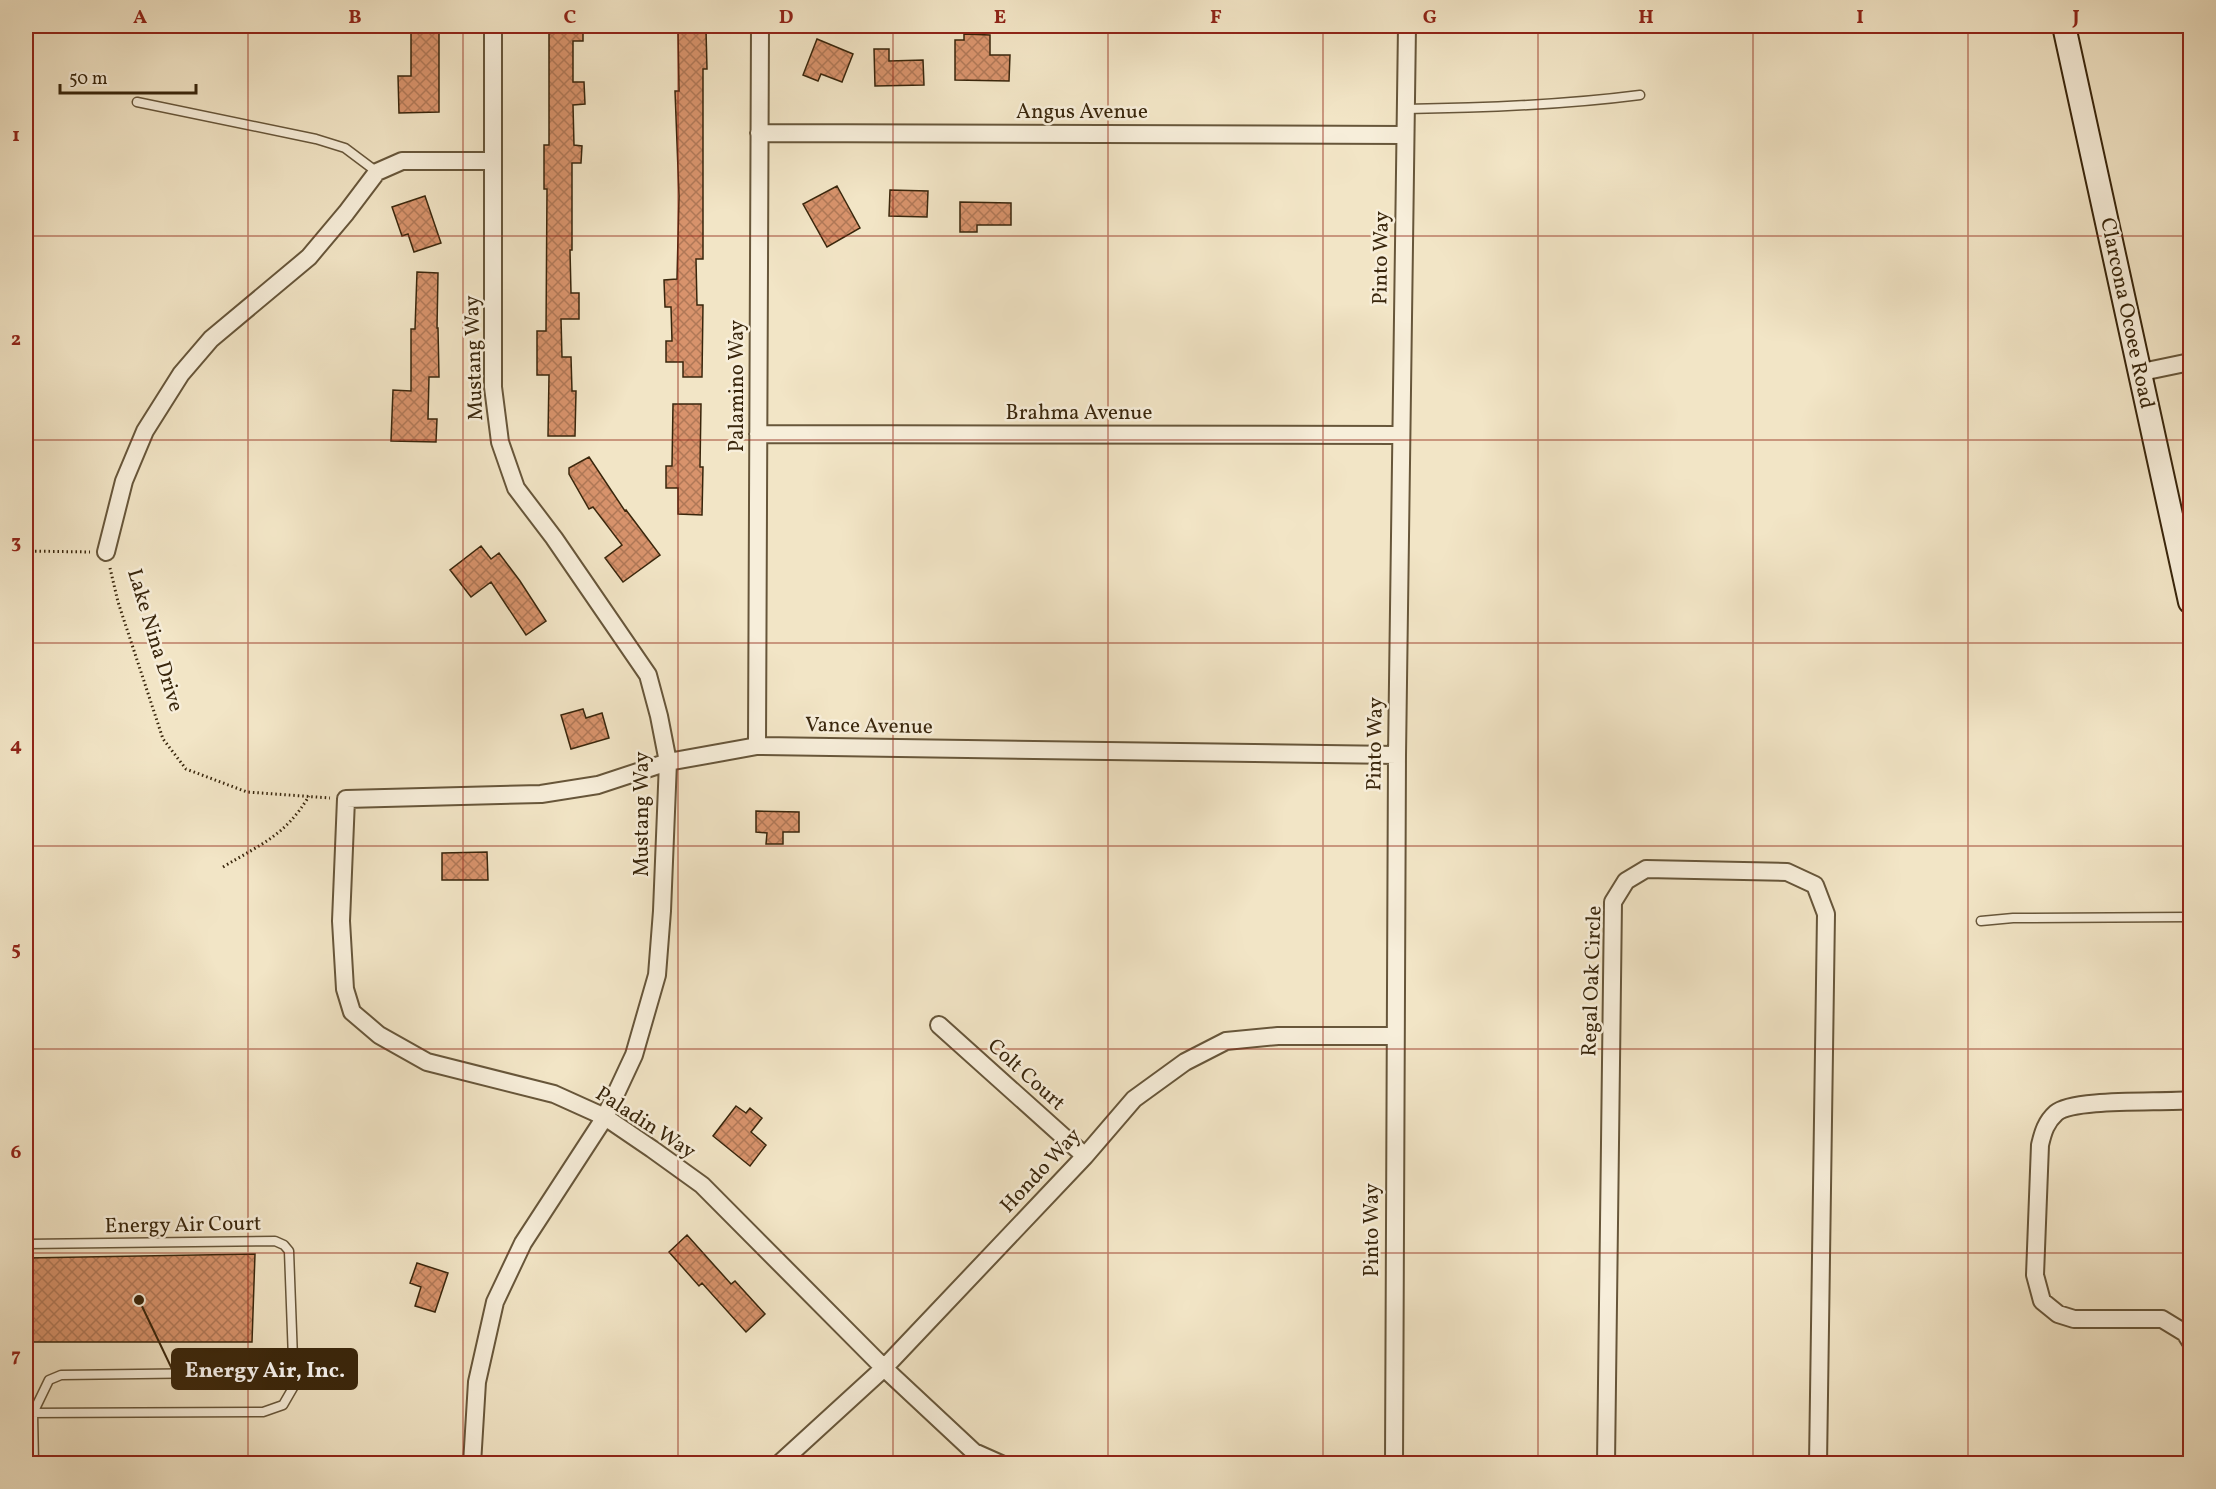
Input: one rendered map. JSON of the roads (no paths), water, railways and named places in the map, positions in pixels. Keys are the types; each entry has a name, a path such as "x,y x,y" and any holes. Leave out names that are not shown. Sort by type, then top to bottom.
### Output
{"main road":[{"name":"Clarcona Ocoee Road","path":"2064,26 2142,372 2190,602"}],"street":[{"name":"Mustang Way","path":"472,1464 477,1382 495,1302 523,1243 604,1117 634,1055 657,975 663,911 668,762 648,675 554,538 516,488 500,442 493,387 494,26"},
{"name":"Palamino Way","path":"757,746 760,26"},
{"name":"Pinto Way","path":"1394,1464 1394,1036 1407,26"},
{"name":"Angus Avenue","path":"759,133 1405,135"},
{"name":"Lake Nina Drive","path":"106,552 124,481 145,431 181,374 211,339 309,257 377,172 402,161 493,161"},
{"path":"2142,372 2190,362"},
{"name":"Brahma Avenue","path":"758,434 1400,435"},
{"name":"Vance Avenue","path":"346,799 541,794 598,785 668,762 757,746 1397,755"},
{"name":"Paladin Way","path":"346,799 341,921 345,989 352,1012 379,1035 427,1062 554,1094 604,1117 702,1185 884,1368 974,1452 1001,1464"},
{"name":"Regal Oak Circle","path":"1606,1464 1613,902 1626,881 1646,869 1787,872 1815,885 1826,914 1818,1464"},
{"name":"Colt Court","path":"939,1025 1085,1156"},
{"name":"Hondo Way","path":"779,1464 884,1368 1085,1156 1134,1099 1185,1062 1226,1041 1278,1036 1394,1036"},
{"path":"2190,1100 2076,1104 2058,1111 2044,1127 2040,1145 2035,1275 2042,1301 2058,1314 2074,1319 2163,1319 2185,1333 2190,1341"}],"lane":[{"path":"1406,109 1487,108 1640,95"},
{"path":"136,102 316,139 345,148 377,172"},
{"path":"1981,921 2013,918 2190,917"},
{"name":"Energy Air Court","path":"26,1244 275,1240 289,1251 294,1386 283,1406 263,1412 29,1413"},
{"path":"34,1464 29,1413 49,1380 61,1375 293,1372"}],"place":[{"name":"Energy Air, Inc.","path":"139,1300"}]}
